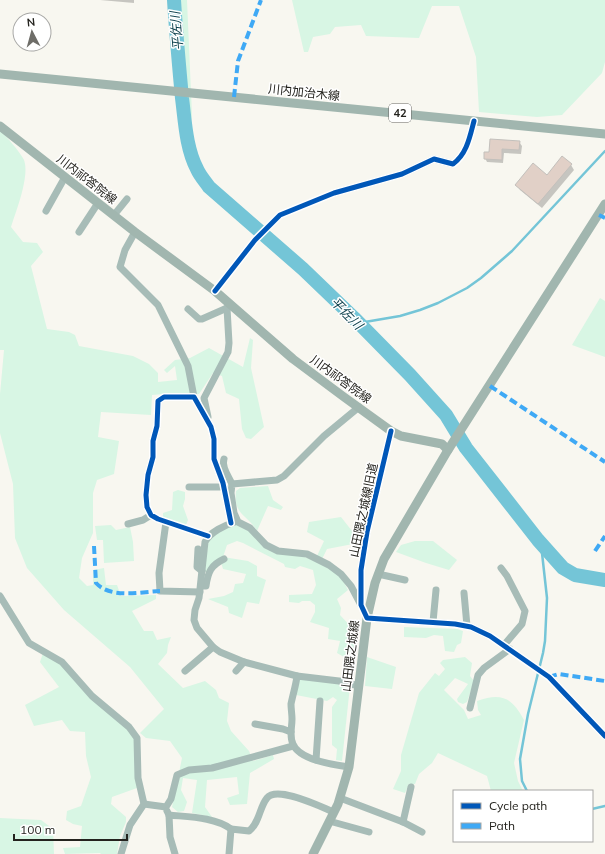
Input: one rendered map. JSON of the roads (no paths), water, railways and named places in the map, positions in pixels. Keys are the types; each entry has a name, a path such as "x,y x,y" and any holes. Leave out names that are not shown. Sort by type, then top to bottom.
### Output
{"main road":[{"name":"川内加治木線","path":"0,74 605,134"},
{"name":"川内祁答院線","path":"0,126 135,232 215,291 228,306 293,358 391,431 401,436 451,446"},
{"path":"451,446 605,204"},
{"name":"山田隈之城線","path":"313,854 340,798 349,767 367,618 378,574 384,559 451,446"}],"street":[{"path":"215,291 255,240 280,215 334,193 402,174 434,159 453,164 458,160 469,143 474,120"},
{"path":"46,211 65,177"},
{"path":"114,215 127,199"},
{"path":"79,232 98,203"},
{"path":"135,232 125,250 120,267 158,305 188,366 194,397 211,427"},
{"path":"188,309 199,319 202,319 228,306 230,343 228,352 204,398 214,439 214,459 235,523"},
{"path":"194,397 164,397 158,401 157,426 153,441 153,458 148,475 146,495 147,507 151,515 166,522 208,536"},
{"path":"232,484 277,480 284,476 324,436 359,408"},
{"name":"山田隈之城線旧道","path":"367,618 361,605 361,570 367,532 391,431"},
{"path":"224,459 224,467 232,484 231,493 235,523"},
{"path":"189,487 224,487"},
{"path":"128,524 143,520 151,515"},
{"path":"166,522 159,573 160,591 200,589 206,586 211,568 216,562 224,559"},
{"path":"359,686 339,681 298,676 244,662 220,652 213,647 197,628 194,620 194,610 199,598 205,542 208,536 235,523 250,528 266,545 278,552 307,554 329,565 341,574 351,586 361,605"},
{"path":"198,549 197,567 202,571"},
{"path":"470,708 478,675 507,647 522,624 525,611 507,576 501,568"},
{"path":"378,574 405,580"},
{"path":"432,622 436,590"},
{"path":"464,593 467,626"},
{"path":"0,596 29,643 62,662 92,696 129,727 137,738 138,778 144,804 130,825 121,854"},
{"path":"367,618 455,624 467,626 490,636 550,677 605,736"},
{"path":"185,671 213,647"},
{"path":"236,671 244,662"},
{"path":"298,676 291,705 291,737 293,746 305,755 316,760 327,764 349,767"},
{"path":"316,760 320,701"},
{"path":"255,724 291,732"},
{"path":"175,854 170,837 169,815 166,807 171,798 177,775 189,770 212,768 293,746"},
{"path":"403,822 411,787"},
{"path":"169,815 209,820 225,824 231,829 249,831 258,820 267,798 272,794 279,794 300,798 331,817 369,832"},
{"path":"340,798 403,822 422,832"},
{"path":"144,804 166,807"},
{"path":"229,854 231,829"}],"waterway":[{"name":"平佐川","path":"174,0 186,134 193,161 209,187 303,269 410,375 446,415 466,448 538,540 563,568 575,575 605,580"},
{"path":"359,323 400,316 420,310 438,303 467,288 512,251 605,151"},
{"path":"526,790 522,781 520,759 528,714 545,641 547,598 541,544"},
{"path":"593,809 605,806"}]}
